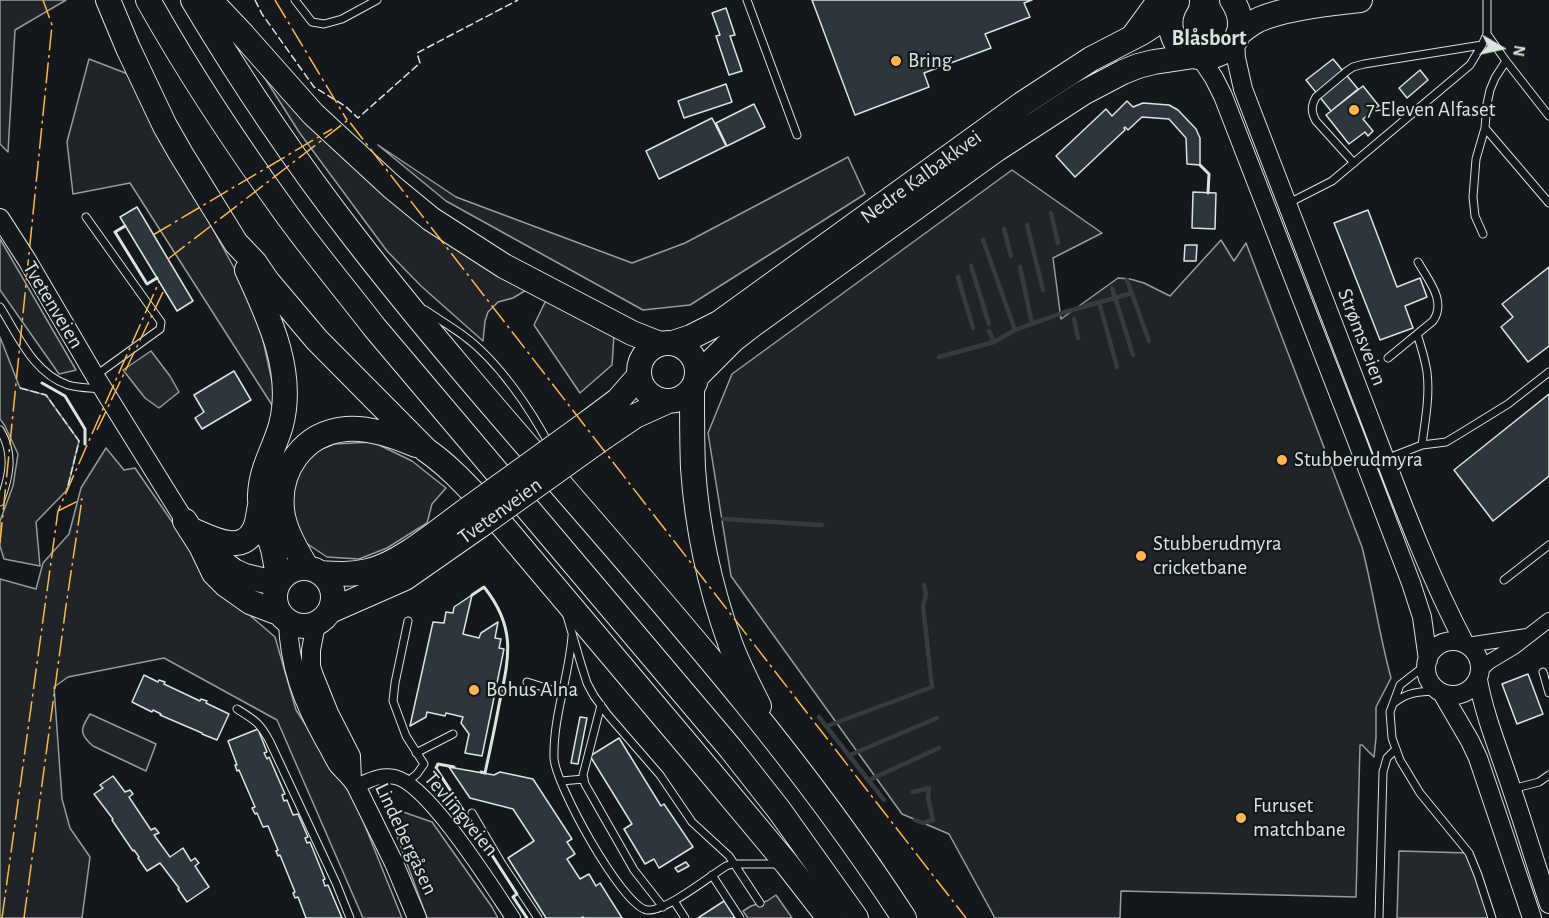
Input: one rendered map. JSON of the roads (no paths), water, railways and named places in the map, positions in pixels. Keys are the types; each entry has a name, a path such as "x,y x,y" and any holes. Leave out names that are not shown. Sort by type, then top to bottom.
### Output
{"highway":[{"path":"108,0 165,126 236,243 278,347 284,372 284,399 279,432 263,472 279,582 275,593 275,603 283,617"},
{"path":"148,0 221,119 312,248 375,328 724,740 779,810 856,918"},
{"path":"193,0 253,97 353,236 400,295 666,607 776,742 846,833 904,918"},
{"path":"210,0 313,114 392,187 431,219 504,266 632,333 666,344 681,346 694,357 697,366 692,424 693,468 704,550 726,632 776,742"},
{"path":"1232,0 1239,16 1240,25 1237,37"},
{"path":"1237,37 1258,20 1269,16 1322,4 1360,0"},
{"path":"1171,4 1172,34 1177,44 1197,57"},
{"name":"Nedre Kalbakkvei","path":"666,344 691,338 719,322 1022,104 1091,59 1157,24 1171,4"},
{"name":"Nedre Kalbakkvei","path":"695,382 733,340 968,170 1065,104 1101,82 1138,66 1154,62 1216,56 1224,52 1237,37"},
{"path":"236,243 317,340 426,450 459,477 787,864 829,918"},
{"path":"666,344 648,351 644,356 639,369 641,384 651,396 666,402 678,400 688,394 695,382"},
{"name":"Tvetenveien","path":"597,429 639,376"},
{"name":"Tvetenveien","path":"192,532 214,573 226,585 250,602 302,627 405,578 475,517 597,429 666,402"},
{"path":"192,532 219,541 235,543 248,538 254,532 289,466 302,449 318,437 337,430 356,429 374,432 426,450"},
{"path":"268,507 314,571 326,578 333,597 323,617"},
{"name":"Tvetenveien","path":"192,532 234,571 244,576 279,582 299,568 354,573 370,571 475,517"}],"main road":[{"name":"Strømsveien","path":"1237,37 1236,58 1243,89 1436,586 1466,644"},
{"name":"Strømsveien","path":"1197,57 1214,78 1223,96 1351,425 1422,616 1427,662"},
{"name":"Tvetenveien","path":"0,219 192,532"},
{"name":"Lindebergåsen","path":"283,617 302,696 338,764 354,783 394,863 417,918"},
{"name":"Lindebergåsen","path":"323,617 311,650 311,666 329,713 351,756 354,783"},
{"path":"1532,918 1478,758 1440,692 1429,680 1427,662 1432,652 1447,642 1456,641 1466,644 1477,655 1480,662 1479,675 1484,710 1549,904"},
{"path":"1440,692 1462,694 1474,686 1479,675"}],"street":[{"path":"1479,675 1489,662 1514,647 1549,620"},
{"path":"1466,644 1527,636"},
{"name":"Tevlingveien","path":"354,783 381,775 407,782 430,804 462,843 513,918"}],"lane":[{"path":"295,0 312,22 324,24 342,19 377,0"},
{"path":"747,0 797,135"},
{"path":"1287,204 1332,181 1470,65 1487,34 1487,0"},
{"path":"1487,34 1549,116"},
{"path":"1354,163 1316,121 1311,109 1316,97 1353,67 1482,45"},
{"path":"1483,234 1475,216 1473,197 1476,159 1485,128 1490,90 1506,62"},
{"path":"1485,128 1549,203"},
{"path":"0,307 23,345 47,373 57,380 80,387 99,382 160,329 161,322 86,217"},
{"path":"1388,358 1433,321 1437,315 1437,294 1418,262"},
{"path":"400,295 465,337 480,350 519,394 554,452"},
{"path":"1417,334 1427,369 1428,385 1422,445"},
{"path":"1386,459 1422,445 1446,442 1508,404 1549,372"},
{"path":"0,430 9,450 10,463 7,482 0,502"},
{"path":"559,461 563,471"},
{"path":"567,480 580,507"},
{"path":"1504,580 1549,545"},
{"path":"562,596 587,683 601,705 660,775 692,822 724,851 760,903"},
{"path":"407,782 417,774 423,764 406,736 393,701 408,621"},
{"path":"572,636 571,654 554,741 554,761 561,781 585,830 630,898 648,910 663,907 726,866 787,864"},
{"path":"1427,662 1400,685 1390,712 1392,738 1406,772 1468,853 1492,918"},
{"path":"1543,672 1549,693"},
{"path":"527,682 562,693"},
{"path":"1392,705 1404,695 1440,692"},
{"path":"601,705 583,775 585,784 634,870 663,907"},
{"path":"237,709 254,719 266,734 350,918"},
{"path":"416,753 453,734"},
{"path":"1379,918 1383,772 1387,758 1396,749"},
{"path":"1539,783 1549,775"},
{"path":"561,781 584,779"},
{"path":"1512,789 1549,783"},
{"path":"472,813 538,918"},
{"path":"712,875 740,918"},
{"path":"674,901 685,918"},
{"path":"646,918 648,910"}],"waterway":[{"path":"1051,213 1058,243"},
{"path":"1027,225 1043,290"},
{"path":"1004,229 1011,256"},
{"path":"983,240 1015,330"},
{"path":"971,266 989,324"},
{"path":"1020,267 1032,324"},
{"path":"958,277 973,328"},
{"path":"1127,280 1149,341"},
{"path":"1112,288 1133,355"},
{"path":"939,357 994,342 1015,330 1065,312 1132,293"},
{"path":"1099,302 1117,367"},
{"path":"1074,319 1078,338"},
{"path":"989,331 994,342"},
{"path":"723,519 822,525"},
{"path":"827,726 932,687 923,606 926,594 924,585"},
{"path":"819,717 884,800"},
{"path":"850,755 937,718"},
{"path":"869,780 939,748"},
{"path":"913,792 929,788 928,798 933,820 923,823 915,820"}],"place":[{"name":"Bring","path":"896,61"},
{"name":"7-Eleven Alfaset","path":"1354,110"},
{"name":"Stubberudmyra","path":"1282,460"},
{"name":"Stubberudmyra cricketbane","path":"1141,556"},
{"name":"Bohus Alna","path":"474,690"},
{"name":"Furuset matchbane","path":"1241,818"}],"district":[{"name":"Blåsbort","path":"1209,38"}]}
